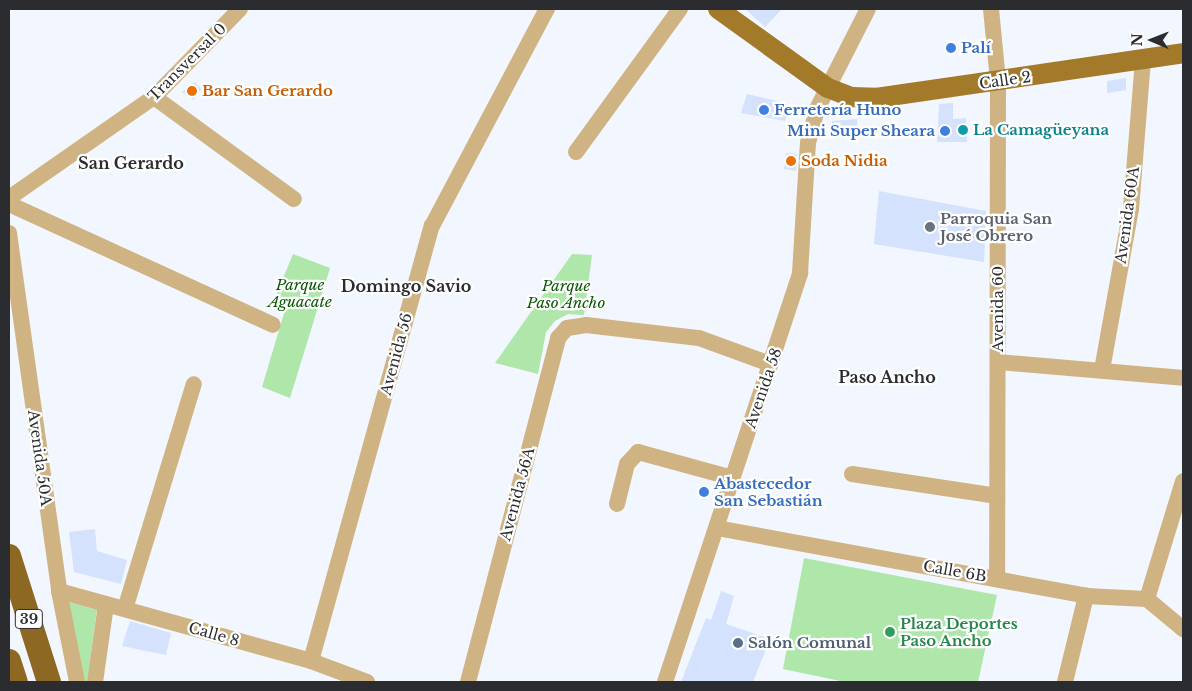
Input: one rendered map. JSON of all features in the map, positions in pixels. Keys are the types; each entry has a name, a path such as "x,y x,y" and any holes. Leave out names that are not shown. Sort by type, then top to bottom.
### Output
{"highway":[{"name":"39","path":"9,556 48,682"},
{"path":"9,660 16,682"}],"main road":[{"name":"Calle 2","path":"718,9 828,88 852,97 876,98 1183,53"}],"street":[{"name":"Transversal 0","path":"9,198 154,96 240,9"},
{"name":"Avenida 56","path":"311,662 432,226 547,9"},
{"path":"576,152 680,9"},
{"name":"Avenida 58","path":"665,682 770,364 787,321 800,273 808,144 817,108 868,9"},
{"name":"Avenida 60","path":"991,9 998,81 997,579"},
{"name":"Avenida 60A","path":"1102,370 1131,209 1144,59"},
{"path":"154,96 294,199"},
{"path":"9,204 273,325"},
{"name":"Avenida 50A","path":"9,233 59,591 77,682"},
{"name":"Avenida 56A","path":"468,682 558,338 566,328 586,325 699,338 770,364"},
{"path":"998,362 1183,378"},
{"path":"124,609 194,384"},
{"path":"617,504 628,464 638,452 733,478"},
{"path":"852,474 997,496"},
{"path":"1183,481 1147,599 1183,630"},
{"name":"Calle 6B","path":"717,528 1086,596 1147,599"},
{"name":"Calle 8","path":"59,591 311,662 367,682"},
{"path":"1067,682 1086,596"},
{"path":"95,682 106,605"}],"green space":[{"name":"Parque Aguacate","path":"293,254 330,268 290,398 262,387 285,310 272,305"},
{"name":"Parque Paso Ancho","path":"572,254 592,255 584,315 568,314 555,321 546,332 538,374 495,363"},
{"name":"Plaza Deportes Paso Ancho","path":"804,558 997,595 978,682 845,682 783,669"},
{"path":"68,602 97,610 87,682 83,682"}],"building":[{"path":"745,9 782,9 765,27"},
{"path":"1126,78 1126,90 1107,93 1107,81"},
{"name":"Bar San Gerardo","path":"195,82 201,89 194,100 182,92"},
{"name":"Ferretería Huno","path":"747,94 785,103 788,113 785,121 741,113"},
{"path":"953,103 953,119 966,118 967,142 937,142 939,104"},
{"path":"857,119 857,133 832,133 832,121"},
{"name":"Soda Nidia","path":"786,153 797,154 796,171 784,169"},
{"name":"Parroquia San José Obrero","path":"879,191 986,211 984,262 874,244"},
{"path":"95,529 97,551 127,560 121,584 74,572 69,532"},
{"path":"721,591 734,596 726,624 770,639 753,682 681,682 706,618 711,620"},
{"path":"130,621 171,633 166,655 122,646"}],"place":[{"name":"Palí","path":"951,48"},
{"name":"Bar San Gerardo","path":"192,91"},
{"name":"Ferretería Huno","path":"764,110"},
{"name":"La Camagüeyana","path":"963,130"},
{"name":"Mini Super Sheara","path":"945,131"},
{"name":"Soda Nidia","path":"791,161"},
{"name":"Parroquia San José Obrero","path":"930,227"},
{"name":"Abastecedor San Sebastián","path":"704,492"},
{"name":"Plaza Deportes Paso Ancho","path":"890,632"},
{"name":"Salón Comunal","path":"738,643"}],"district":[{"name":"San Gerardo","path":"131,163"},
{"name":"Domingo Savio","path":"406,286"},
{"name":"Paso Ancho","path":"887,377"}]}
